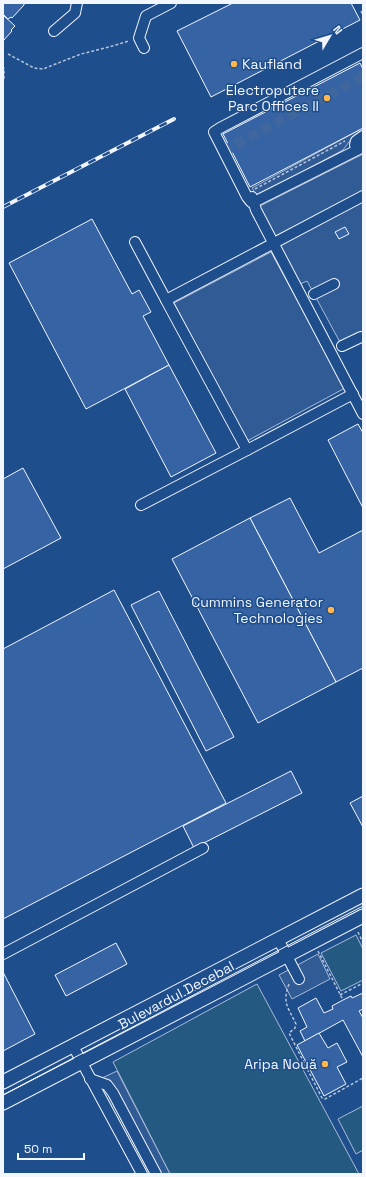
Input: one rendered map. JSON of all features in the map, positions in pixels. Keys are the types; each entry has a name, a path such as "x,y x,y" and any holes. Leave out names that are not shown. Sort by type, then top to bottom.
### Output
{"main road":[{"name":"Bulevardul Decebal","path":"3,1082 363,895"},
{"name":"Bulevardul Decebal","path":"3,1104 363,916"}],"street":[{"path":"54,31 75,13 77,3"},
{"path":"144,48 139,38 146,16 171,3"},
{"path":"360,148 258,200 251,202 246,197 214,132 363,53"},
{"path":"360,148 355,145 356,141 363,136"},
{"path":"229,154 258,200 256,210 363,414"},
{"path":"166,300 363,196"},
{"path":"135,242 247,450"},
{"path":"314,294 334,284"},
{"path":"342,346 361,337"},
{"path":"141,504 353,394"},
{"path":"3,954 203,848"},
{"path":"278,939 299,979"},
{"path":"73,1046 142,1174"},
{"path":"90,1079 107,1085 113,1093 156,1174"}],"path":[{"path":"361,11 363,16"},
{"path":"8,54 34,68 43,69 81,54 139,38"},
{"path":"3,66 3,79"},
{"path":"254,190 349,139"},
{"path":"355,927 363,943"},
{"path":"316,947 342,1000"},
{"path":"340,995 363,983"},
{"path":"289,984 285,995 286,1003 296,1024 295,1028 289,1033 322,1098 325,1099 363,1078"}],"shaded area":[{"path":"363,128 363,132 352,138 343,150 257,196 252,188"},
{"path":"363,154 363,338 342,346 307,281 298,285 256,208"},
{"path":"271,252 345,388 247,441 174,303"},
{"path":"356,935 363,949 363,980 341,991 321,953"},
{"path":"318,954 330,979 292,999 279,975"},
{"path":"257,984 359,1174 170,1174 113,1062"},
{"path":"117,1071 170,1174 150,1174 100,1079"},
{"path":"363,1106 363,1150 356,1154 338,1119"}],"building":[{"path":"3,3 24,3 24,5 12,18 11,17 8,19 3,14"},
{"name":"Kaufland","path":"233,3 351,3 360,20 211,97 177,31"},
{"path":"3,15 15,26 3,41"},
{"name":"Electroputere Parc Offices II","path":"360,63 363,69 363,128 250,187 223,134"},
{"path":"92,219 132,294 139,290 151,312 143,316 169,365 86,409 9,263"},
{"path":"345,227 349,234 339,239 335,232"},
{"path":"169,365 216,453 171,477 125,389"},
{"path":"358,424 363,433 363,508 328,440"},
{"path":"23,468 61,538 3,569 3,479"},
{"name":"Cummins Generator Technologies","path":"290,498 319,553 363,530 363,668 336,682 250,518"},
{"path":"250,518 336,682 258,723 172,559"},
{"path":"114,590 226,803 3,919 3,649"},
{"path":"159,591 234,737 206,751 131,605"},
{"path":"291,771 302,793 194,848 183,826"},
{"path":"363,796 363,827 350,803"},
{"path":"116,943 127,964 66,996 55,975"},
{"path":"3,972 35,1034 3,1051"},
{"path":"363,993 363,1009 359,1011 363,1018 363,1057 343,1020 305,1041 300,1031 307,1027 298,1008 316,998 324,1013 333,1009 332,1006 343,1000"},
{"name":"Aripa Nouă","path":"319,1033 328,1048 337,1043 347,1062 337,1067 346,1084 324,1096 297,1045"}],"tunnel":[{"path":"229,154 227,149 363,77"}],"tram line":[{"path":"3,1095 363,906"}],"railway":[{"path":"3,207 174,119"}],"place":[{"name":"Kaufland","path":"234,64"},
{"name":"Electroputere Parc Offices II","path":"327,98"},
{"name":"Cummins Generator Technologies","path":"331,610"},
{"name":"Aripa Nouă","path":"325,1064"}]}
